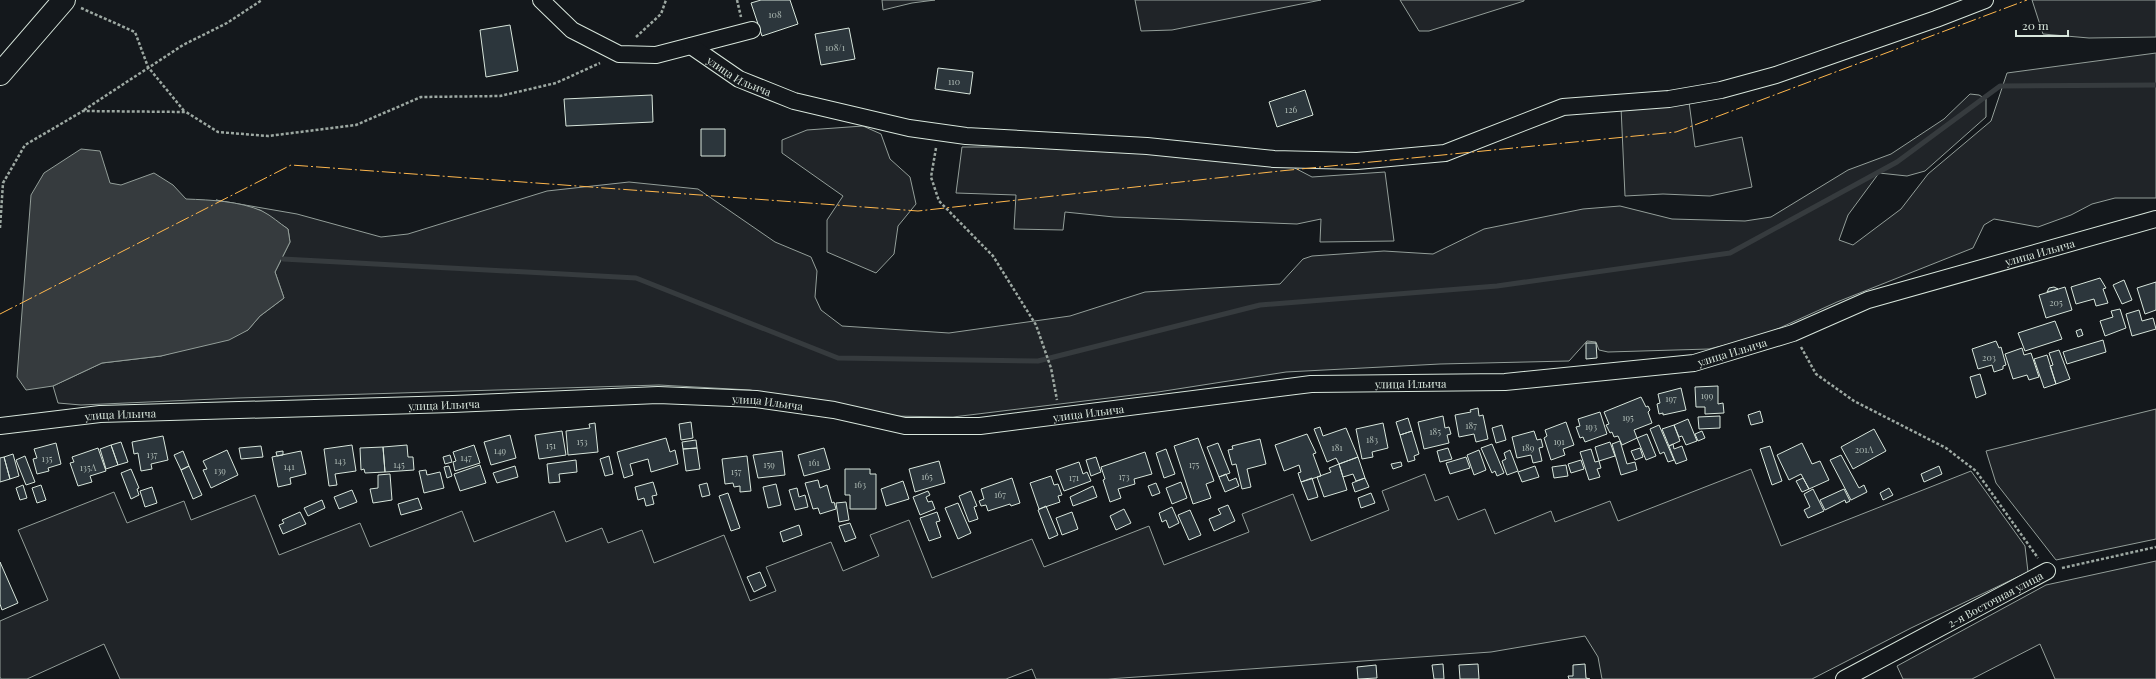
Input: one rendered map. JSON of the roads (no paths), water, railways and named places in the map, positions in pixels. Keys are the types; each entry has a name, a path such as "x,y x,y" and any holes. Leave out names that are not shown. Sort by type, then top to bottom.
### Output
{"main road":[{"path":"0,74 63,1"}],"street":[{"name":"улица Ильича","path":"541,0 572,30 619,54 656,55 752,30"},
{"name":"улица Ильича","path":"691,46 739,79 794,101 909,128 966,136 1147,146 1274,159 1357,160 1445,153 1563,107 1669,99 1721,90 1776,75 1936,20 1985,0"},
{"name":"улица Ильича","path":"0,426 100,414 453,404 658,395 756,399 834,410 905,426 980,426 1311,384 1505,382 1694,363 1793,333 1868,300 2156,218"},
{"name":"2-я Восточная улица","path":"1844,679 2047,571"}],"waterway":[{"path":"283,259 636,278 838,358 1038,361 1260,305 1497,286 1730,253 1897,162 2000,86 2156,85"}]}
